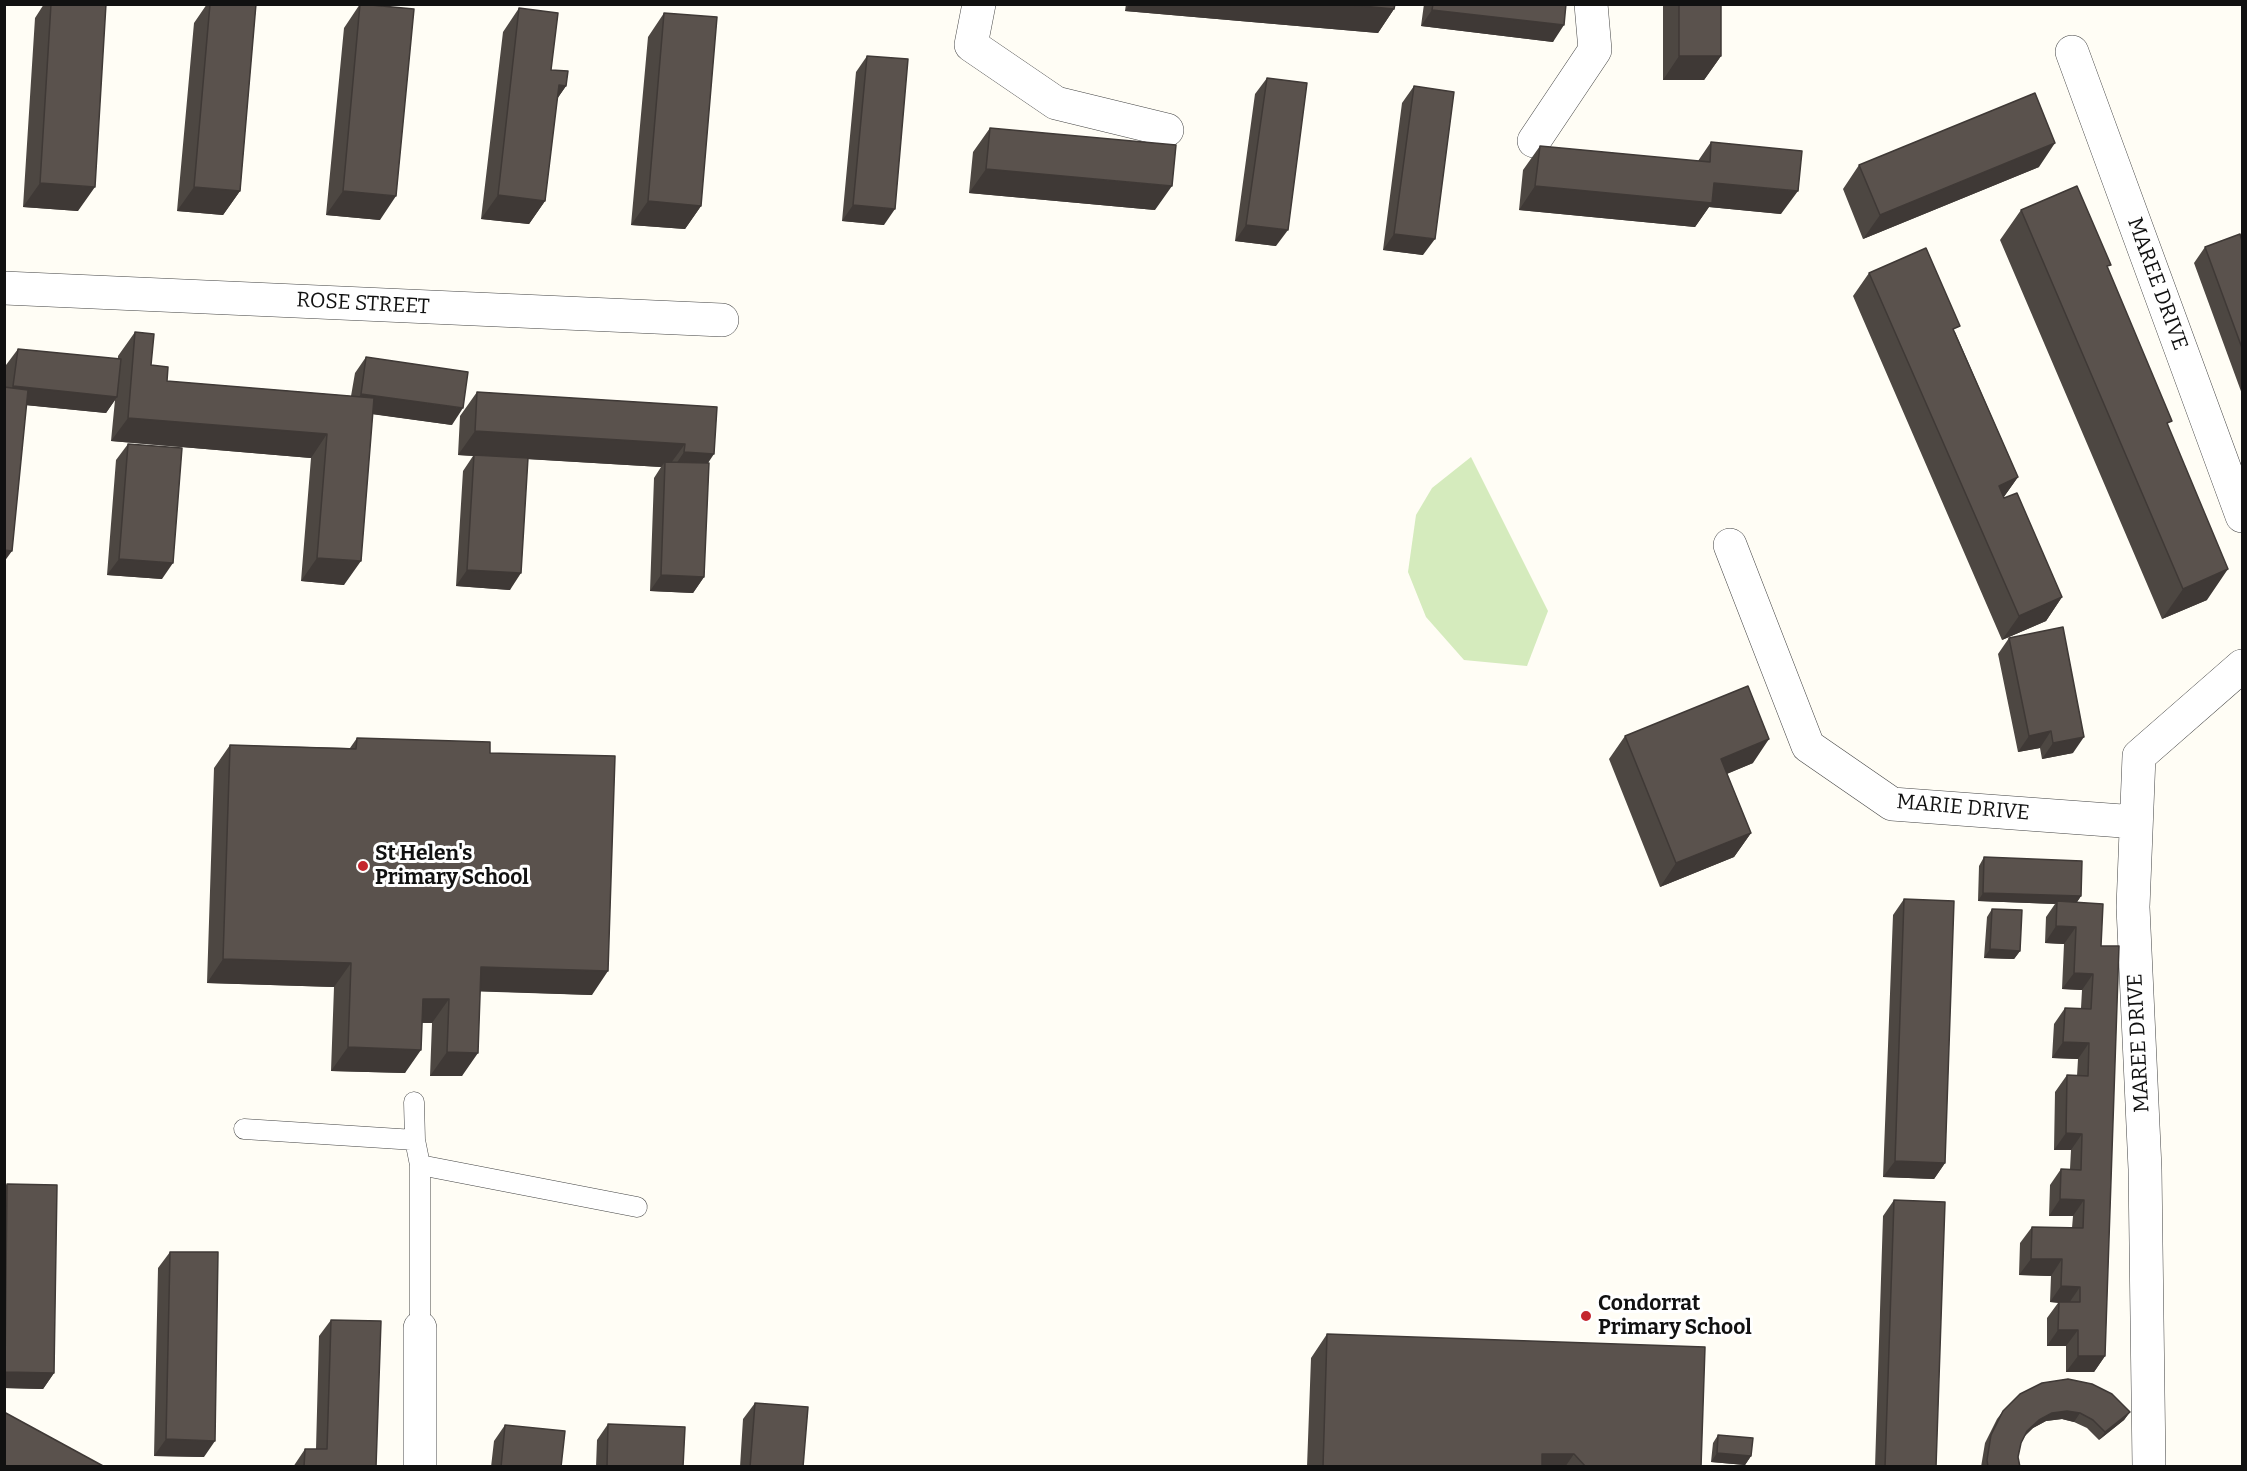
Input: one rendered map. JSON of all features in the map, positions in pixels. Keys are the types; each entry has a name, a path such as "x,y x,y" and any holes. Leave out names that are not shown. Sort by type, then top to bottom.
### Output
{"street":[{"path":"979,4 971,45 1056,103 1167,130"},
{"path":"1533,141 1596,50 1591,4"},
{"name":"MAREE DRIVE","path":"2072,52 2242,516"},
{"name":"ROSE STREET","path":"4,288 722,320"},
{"name":"MARIE DRIVE","path":"1730,545 1808,746 1883,798 1892,804 2136,822"},
{"name":"MAREE DRIVE","path":"2149,1467 2145,1169 2133,907 2139,756 2242,666"},
{"path":"420,1328 420,1467"}],"lane":[{"path":"414,1102 415,1140 420,1165 420,1328"},
{"path":"244,1129 415,1140"},
{"path":"420,1165 637,1207"}],"green space":[{"path":"1471,457 1548,611 1527,666 1464,660 1426,617 1408,572 1416,515 1432,488"}],"building":[{"path":"51,4 106,4 95,187 40,183"},
{"path":"210,4 256,4 240,191 194,187"},
{"path":"360,4 414,9 396,196 343,191"},
{"path":"1341,4 1395,4 1394,9"},
{"path":"1433,4 1566,4 1564,25 1432,10"},
{"path":"1679,4 1721,4 1721,56 1679,56"},
{"path":"519,8 558,13 551,70 568,71 566,86 559,85 545,201 498,195"},
{"path":"664,13 717,17 701,206 648,201"},
{"path":"867,56 908,59 895,209 853,205"},
{"path":"1267,78 1307,83 1288,230 1246,225"},
{"path":"1414,86 1454,92 1435,239 1394,234"},
{"path":"2035,93 2055,143 1880,215 1859,165"},
{"path":"990,128 1176,145 1172,186 986,169"},
{"path":"1711,142 1802,151 1798,191 1714,183 1712,203 1535,186 1540,146 1710,162"},
{"path":"2077,186 2111,265 2107,266 2172,421 2167,423 2228,569 2183,589 2021,210"},
{"path":"2240,234 2242,241 2242,348 2205,247"},
{"path":"1926,248 1960,326 1953,329 2018,477 1999,486 2004,498 2017,493 2062,597 2019,616 1869,273"},
{"path":"135,332 154,334 151,365 168,367 167,381 374,398 361,561 317,558 327,434 128,418"},
{"path":"18,349 121,359 117,397 13,386"},
{"path":"366,357 468,372 463,408 361,394"},
{"path":"4,387 28,390 12,551 4,550"},
{"path":"477,392 717,407 714,454 684,452 685,444 475,431"},
{"path":"128,444 182,448 173,563 119,559"},
{"path":"474,455 528,458 521,573 467,570"},
{"path":"665,462 709,463 704,577 661,575"},
{"path":"2063,627 2084,737 2053,743 2051,731 2029,736 2009,638"},
{"path":"1748,686 1769,739 1721,759 1751,833 1676,863 1625,736"},
{"path":"357,738 490,742 490,753 615,756 608,971 481,967 478,1053 447,1052 449,999 423,999 421,1050 348,1047 351,963 223,959 230,745 356,749"},
{"path":"1984,857 2082,861 2081,896 1983,893"},
{"path":"1904,899 1954,901 1945,1163 1895,1161"},
{"path":"2057,901 2103,904 2101,946 2119,946 2105,1356 2078,1356 2078,1330 2058,1330 2059,1302 2080,1302 2080,1287 2061,1286 2062,1259 2031,1259 2032,1227 2083,1228 2084,1200 2060,1199 2061,1169 2081,1170 2082,1134 2066,1133 2067,1075 2088,1076 2089,1043 2063,1042 2065,1008 2091,1009 2093,974 2074,973 2076,927 2056,926"},
{"path":"1992,909 2022,910 2020,951 1990,949"},
{"path":"7,1184 57,1185 54,1373 5,1372"},
{"path":"1894,1200 1945,1202 1936,1467 1885,1467"},
{"path":"170,1252 218,1252 215,1441 166,1439"},
{"path":"331,1320 381,1321 376,1467 304,1467 305,1449 327,1449"},
{"path":"1327,1334 1705,1347 1701,1467 1586,1467 1574,1454 1542,1454 1542,1467 1323,1467"},
{"path":"2068,1379 2092,1384 2112,1394 2130,1412 2105,1432 2093,1420 2080,1413 2067,1411 2052,1413 2039,1420 2027,1431 2018,1457 2020,1467 1988,1467 1991,1435 2003,1411 2020,1394 2042,1383"},
{"path":"755,1403 808,1407 803,1467 750,1467"},
{"path":"4,1412 105,1467 4,1467"},
{"path":"608,1424 685,1427 683,1467 607,1467"},
{"path":"505,1425 565,1431 561,1467 501,1467"},
{"path":"1718,1435 1753,1438 1751,1456 1717,1453"}],"place":[{"name":"St Helen's Primary School","path":"363,866"},
{"name":"Condorrat Primary School","path":"1586,1316"}]}
